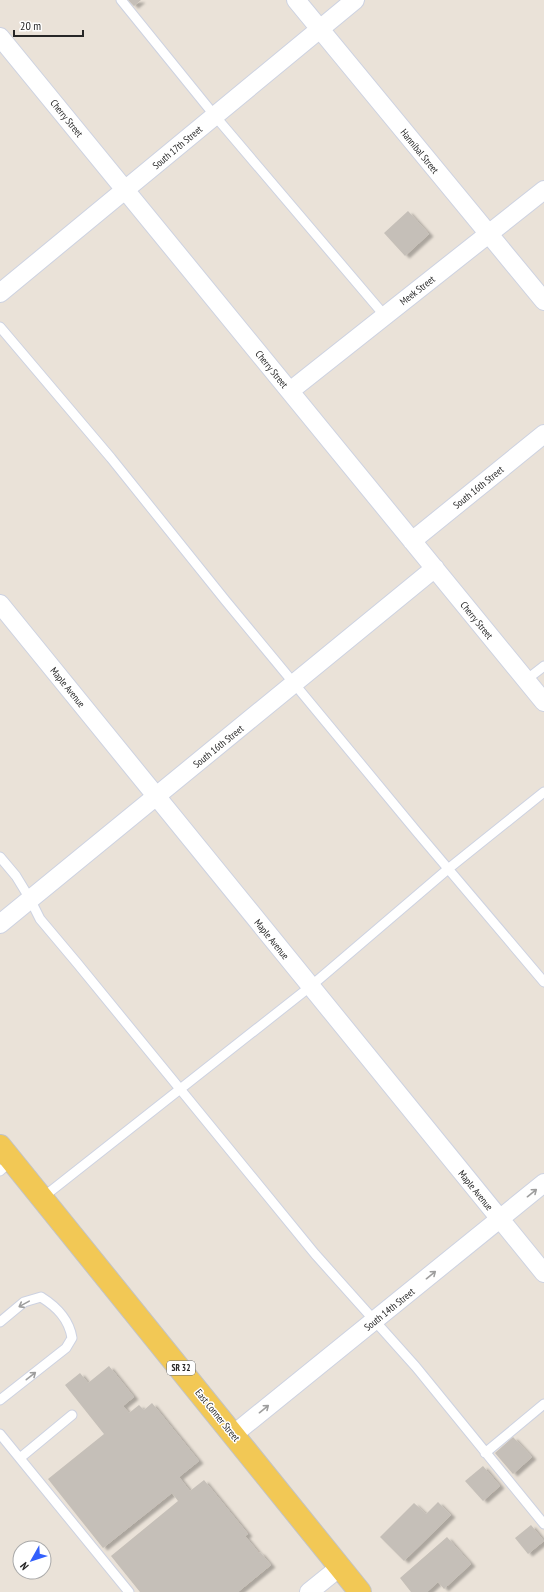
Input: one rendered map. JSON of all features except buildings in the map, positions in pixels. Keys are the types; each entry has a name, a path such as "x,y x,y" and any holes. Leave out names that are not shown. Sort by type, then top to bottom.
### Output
{"main road":[{"name":"East Conner Street","path":"4,1159 42,1198 360,1592"}],"street":[{"name":"Hannibal Street","path":"296,0 544,302"},
{"name":"South 17th Street","path":"0,293 355,0"},
{"name":"Cherry Street","path":"0,37 544,702"},
{"name":"Meek Street","path":"290,391 544,190"},
{"name":"South 16th Street","path":"412,541 544,434"},
{"name":"South 16th Street","path":"0,924 435,568"},
{"name":"Maple Avenue","path":"0,604 544,1273"},
{"name":"South 14th Street","path":"234,1434 544,1183"},
{"path":"309,1592 340,1567"}],"lane":[{"path":"121,0 215,116 385,316"},
{"path":"0,327 111,458 448,869 544,982"},
{"path":"526,680 544,666"},
{"path":"42,1198 311,986 448,869 544,792"},
{"path":"0,857 16,876 40,919 315,1254 416,1368 544,1524"},
{"path":"0,1322 24,1302 41,1297 55,1305 70,1326 72,1338 66,1348 0,1400"},
{"path":"485,1453 544,1404"},
{"path":"20,1458 72,1415"},
{"path":"0,1434 129,1592"}]}
